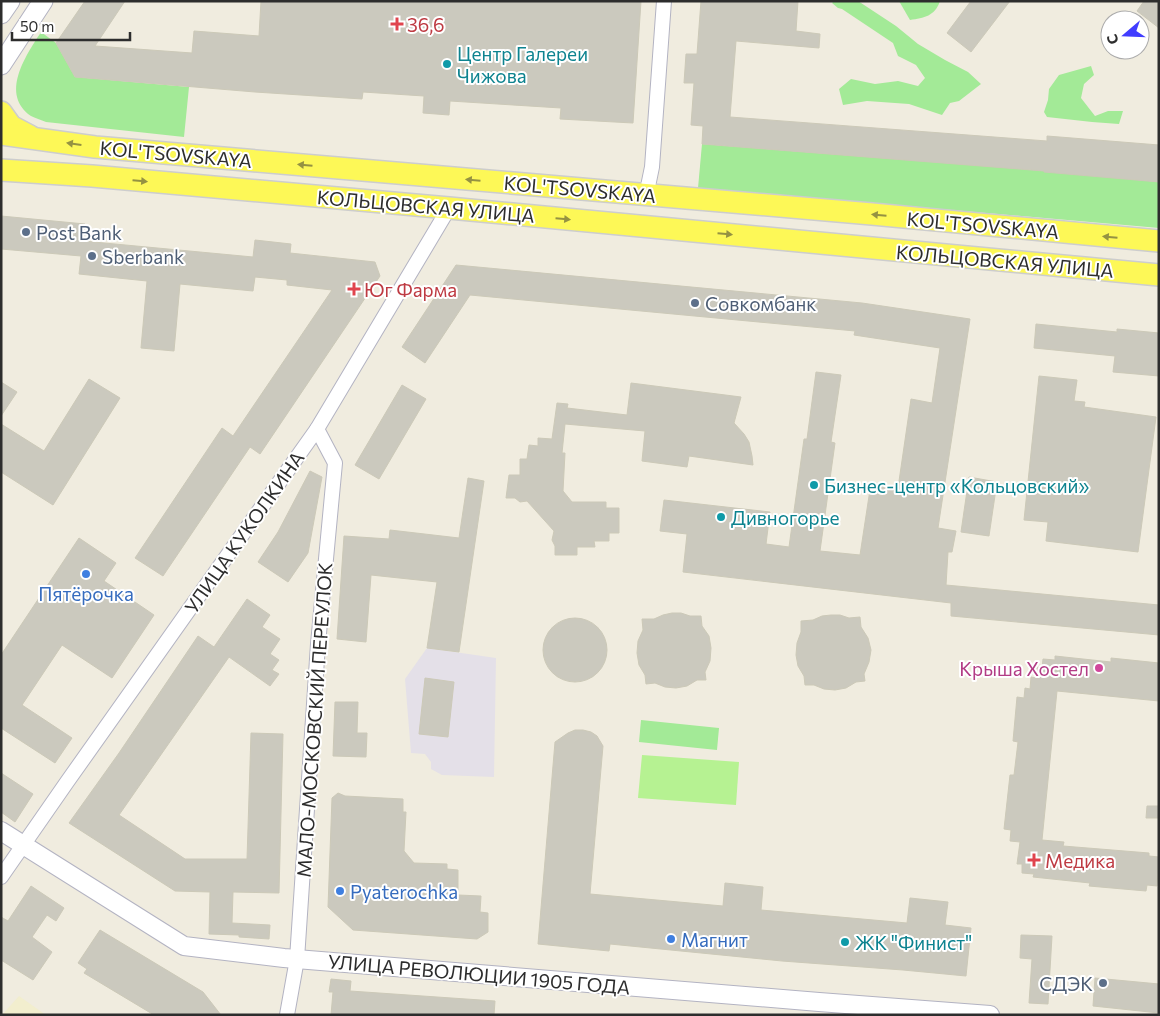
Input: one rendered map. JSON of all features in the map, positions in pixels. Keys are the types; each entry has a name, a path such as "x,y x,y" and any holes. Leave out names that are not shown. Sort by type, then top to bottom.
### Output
{"main road":[{"path":"1,14 10,1"},
{"path":"1,65 43,1"},
{"path":"1,112 10,126 37,139"},
{"name":"KOL'TSOVSKAYA","path":"1,134 95,148 854,213 1159,242"},
{"name":"КОЛЬЦОВСКАЯ УЛИЦА","path":"1,170 92,176 449,208 1159,275"},
{"path":"851,246 859,231 854,213"}],"street":[{"path":"646,196 652,167 664,1"},
{"name":"УЛИЦА КУКОЛКИНА","path":"1,877 317,429 449,208"},
{"name":"МАЛО-МОСКОВСКИЙ ПЕРЕУЛОК","path":"287,1015 297,959 318,644 335,463 317,429"},
{"name":"УЛИЦА РЕВОЛЮЦИИ 1905 ГОДА","path":"1,831 184,946 297,959 990,1015"}],"shaded area":[{"path":"427,648 496,658 494,777 442,775 431,769 431,762 425,754 411,753 405,679"},
{"path":"19,996 46,1015 2,1015"}],"green space":[{"path":"834,1 858,1 896,26 918,44 968,72 981,84 959,101 950,103 942,115 909,104 867,101 843,105 839,89 851,79 875,84 898,81 918,86 925,78 916,65 898,56 893,43 838,8 832,3"},
{"path":"899,1 940,1 932,13 910,20"},
{"path":"41,32 56,43 75,77 189,87 184,137 46,122 31,116 22,107 17,97 16,86 18,75 28,53"},
{"path":"1091,66 1094,75 1084,84 1081,98 1095,116 1108,111 1123,111 1119,124 1047,117 1044,112 1049,89 1059,75"},
{"path":"702,144 1025,169 1159,182 1159,228 698,188"},
{"path":"641,720 719,728 717,750 639,742"},
{"path":"642,755 739,762 736,805 638,798"}],"building":[{"name":"Центр Галереи Чижова","path":"85,1 125,1 95,46 192,53 194,31 259,36 261,1 641,1 633,123 560,119 561,108 450,101 449,115 423,113 424,96 363,92 362,99 75,77 56,43"},
{"path":"701,1 798,1 796,31 820,34 819,48 736,41 730,117 1047,141 1047,136 1159,145 1159,182 702,144 703,126 691,125 694,83 684,83 686,54 697,54"},
{"path":"971,1 1010,1 971,52 947,33"},
{"path":"1144,1 1159,1 1159,28 1150,21 1150,10 1138,10"},
{"path":"1,216 85,224 83,241 253,257 255,240 291,244 290,253 375,262 380,276 260,454 250,447 163,576 135,558 222,428 233,436 332,290 287,285 287,280 255,277 253,291 180,284 174,351 141,348 147,281 79,274 81,256 1,249"},
{"path":"456,265 862,303 970,319 938,528 956,531 952,552 948,552 946,585 1159,605 1159,635 951,616 951,603 683,572 687,534 660,531 664,500 770,512 766,544 789,547 804,439 807,439 816,372 841,375 831,442 835,443 820,551 860,555 871,483 898,488 911,399 932,403 940,348 854,335 855,331 470,295 425,363 402,347"},
{"path":"1036,324 1117,332 1117,329 1159,333 1159,376 1113,372 1115,356 1034,348"},
{"path":"1039,376 1077,380 1074,401 1085,402 1084,407 1156,417 1138,552 1046,541 1048,522 1024,520"},
{"path":"89,379 120,398 53,505 1,472 1,424 44,451"},
{"path":"1,382 17,392 1,416"},
{"path":"631,383 741,397 734,423 749,442 753,465 689,456 687,467 642,461 645,431 565,424 562,453 565,453 563,491 572,502 606,502 606,508 619,508 619,533 609,533 609,541 594,541 595,547 577,547 577,555 555,555 555,546 552,540 554,531 527,501 520,502 515,498 506,498 509,475 520,475 520,459 527,459 529,445 538,446 538,438 552,439 557,403 568,404 567,408 627,415"},
{"path":"402,385 426,399 379,479 355,465"},
{"path":"310,471 322,477 308,553 288,582 258,562 278,532"},
{"path":"969,477 997,482 989,536 961,532"},
{"path":"468,478 484,481 459,652 427,648 437,582 371,575 366,642 337,639 344,536 389,539 390,530 459,538"},
{"path":"79,538 116,563 104,581 154,615 112,678 62,645 22,705 72,738 55,763 1,728 1,655"},
{"path":"247,599 270,615 262,627 280,639 270,654 279,660 272,670 279,674 270,686 229,657 119,815 185,859 247,859 251,733 283,734 279,893 233,892 232,923 270,925 269,939 209,934 210,892 175,891 69,823 198,636 214,647"},
{"path":"672,613 701,616 702,626 709,636 711,648 710,661 705,672 706,680 697,680 687,686 676,688 665,687 655,683 646,684 645,675 639,665 637,653 638,641 643,630 642,619 654,619"},
{"path":"831,615 849,618 860,617 861,627 868,638 871,650 864,674 865,681 856,682 846,688 835,690 805,685 804,676 798,666 796,655 797,643 801,632 801,621"},
{"path":"575,618 593,624 601,632 607,650 601,668 593,676 575,682 557,676 549,668 543,650 549,632 557,624"},
{"path":"1055,656 1111,662 1111,658 1159,663 1159,701 1057,691 1042,840 1064,842 1063,846 1149,853 1149,856 1159,857 1157,886 1147,885 1146,891 1089,886 1090,883 1033,877 1034,874 1022,873 1022,864 1017,864 1020,842 1010,841 1011,830 1004,829 1010,775 1014,775 1018,742 1013,741 1017,697 1024,698 1025,688 1030,689 1031,677 1036,678 1037,667 1042,668 1043,659 1055,660"},
{"path":"425,678 454,682 448,737 419,734"},
{"path":"335,702 358,702 357,733 367,733 366,757 333,756"},
{"path":"575,730 591,732 597,736 603,746 590,894 723,906 725,883 763,887 761,910 907,923 910,898 948,902 945,925 971,928 966,976 782,961 610,944 609,951 538,944 555,742"},
{"path":"1,773 33,794 15,822 1,812"},
{"path":"338,793 345,796 403,799 403,812 406,812 404,851 414,863 447,864 447,869 458,870 458,895 481,896 480,912 488,913 488,932 477,939 353,930 328,907 332,798"},
{"path":"1147,806 1159,806 1159,818 1146,818"},
{"path":"31,886 64,908 56,921 47,915 32,937 52,952 33,980 1,960 1,917 8,921"},
{"path":"100,930 203,992 221,1015 154,1015 84,973 87,969 78,963"},
{"path":"1021,935 1052,936 1048,1004 1029,1003 1032,959 1020,958"},
{"path":"1095,978 1159,984 1159,1013 1093,1006"},
{"path":"331,979 351,981 350,991 495,1001 494,1015 331,1015 333,992 329,992"}],"place":[{"name":"36,6","path":"397,24"},
{"name":"Центр Галереи Чижова","path":"447,64"},
{"name":"Post Bank","path":"26,232"},
{"name":"Sberbank","path":"92,256"},
{"name":"Юг Фарма","path":"354,289"},
{"name":"Совкомбанк","path":"695,303"},
{"name":"Бизнес-центр «Кольцовский»","path":"814,485"},
{"name":"Дивногорье","path":"721,517"},
{"name":"Пятёрочка","path":"86,574"},
{"name":"Крыша Хостел","path":"1099,668"},
{"name":"Медика","path":"1034,860"},
{"name":"Pyaterochka","path":"340,891"},
{"name":"Магнит","path":"671,939"},
{"name":"ЖК \"Финист\"","path":"845,942"},
{"name":"СДЭК","path":"1103,983"}]}
